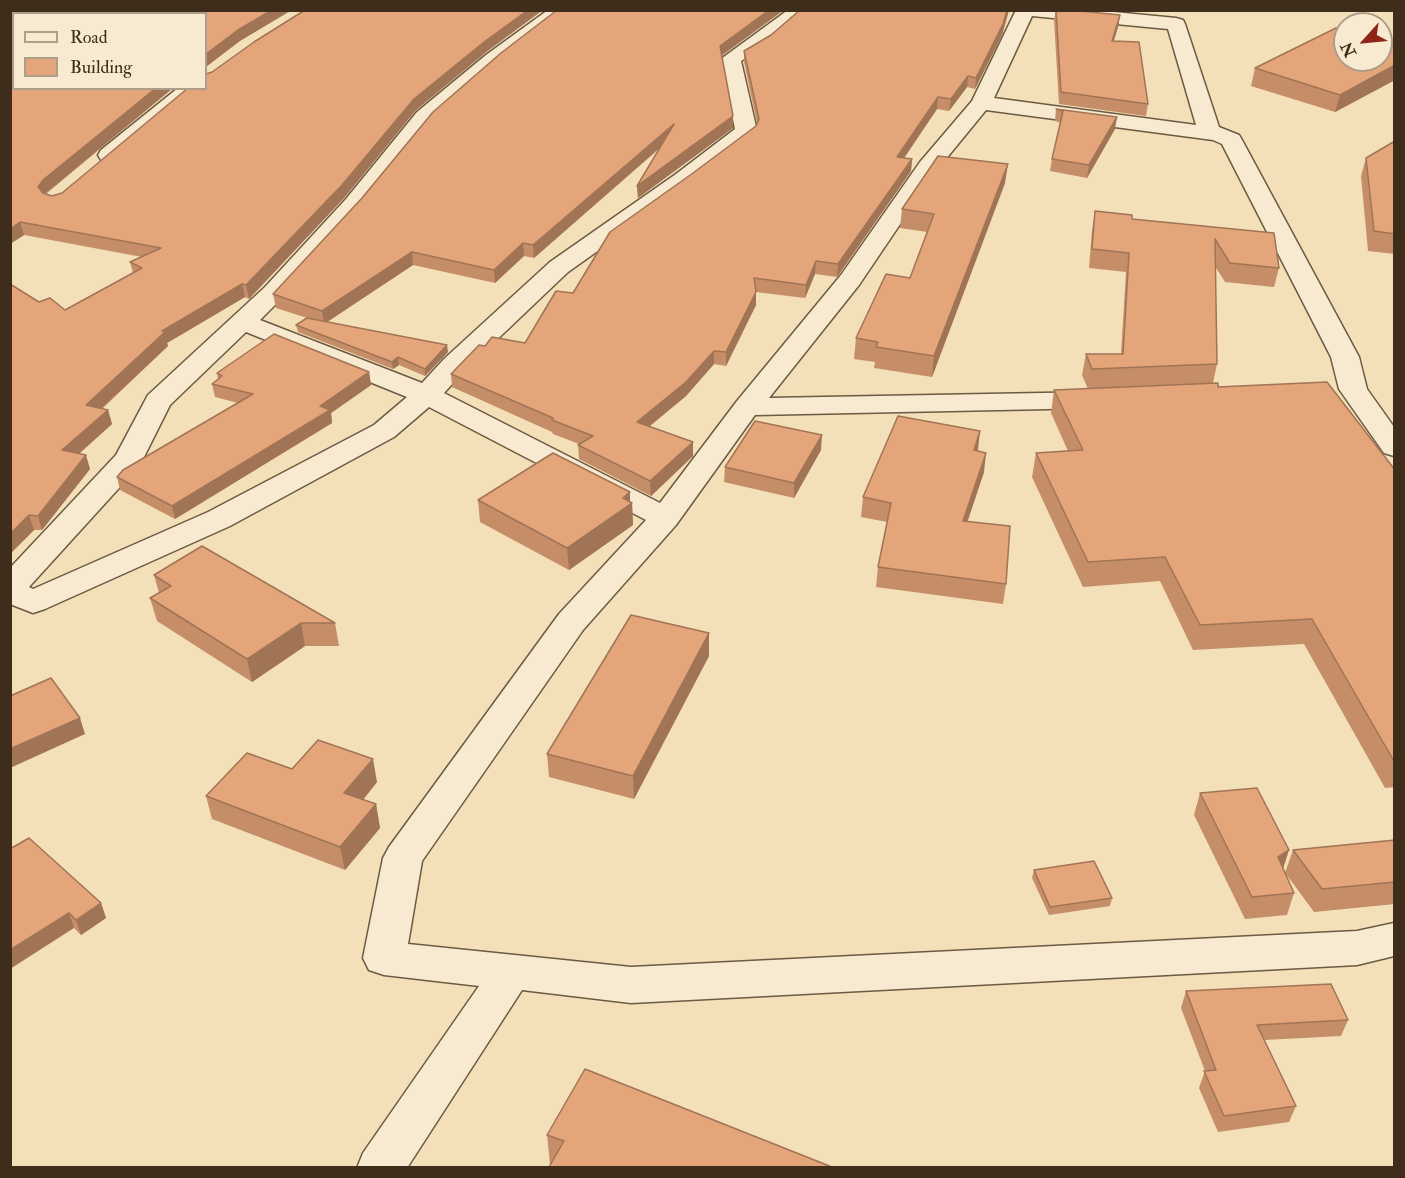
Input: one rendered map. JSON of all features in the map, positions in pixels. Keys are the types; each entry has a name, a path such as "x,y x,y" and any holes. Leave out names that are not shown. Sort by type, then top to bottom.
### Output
{"street":[{"path":"561,10 493,59 425,117 354,204 274,292 158,400 129,459 10,590 33,602 219,519 384,431 427,395 454,365 559,267 684,179 746,131 731,59 762,40 800,10"},
{"path":"1395,447 1341,390 1345,357 1231,140 1209,130 1176,24 1027,10 981,103 928,166 850,280 747,407 665,518 571,622 403,858 384,958 631,985 1357,948 1395,940"},
{"path":"91,170 161,110 188,90"},
{"path":"981,103 1221,135"},
{"path":"240,323 254,326 427,395 665,518"},
{"path":"747,407 1030,403 1126,399"},
{"path":"380,1167 512,971"}],"building":[{"path":"10,10 272,10 238,30 207,53 207,12 12,12 12,90 154,90 43,180 38,187 43,193 52,196 62,193 186,90 207,90 207,74 305,10 528,10 484,42 414,99 342,185 246,285 242,284 162,331 165,332 86,405 108,410 62,450 86,455 38,516 29,515 10,534 10,284 39,302 50,298 65,310 142,268 130,262 161,248 20,222 10,229"},
{"path":"557,10 769,10 720,46 733,116 637,186 674,124 533,245 523,243 494,270 412,252 322,311 273,294 362,198 433,112 501,53"},
{"path":"800,10 1007,10 1003,24 976,78 968,76 951,99 938,97 897,157 912,159 838,264 816,261 806,285 754,278 756,292 726,352 714,351 686,382 637,422 693,442 650,481 578,445 593,436 451,374 479,345 485,346 492,337 525,343 556,291 573,293 610,232 756,126 759,119 744,51 771,35"},
{"path":"1056,10 1120,15 1112,41 1139,42 1148,104 1061,92"},
{"path":"1333,29 1333,72 1382,72 1340,95 1255,68"},
{"path":"1393,44 1395,45 1395,65 1393,66"},
{"path":"1056,109 1117,117 1089,165 1052,159 1063,111"},
{"path":"1395,141 1395,234 1374,231 1366,158"},
{"path":"938,156 1008,164 934,356 876,347 878,342 856,338 886,274 910,278 934,214 902,209"},
{"path":"1095,211 1132,215 1132,219 1274,233 1279,268 1230,263 1215,239 1217,364 1092,369 1086,354 1123,354 1129,253 1092,249"},
{"path":"307,318 447,345 425,369 398,357 392,362 296,325"},
{"path":"274,334 369,372 320,406 330,410 172,506 117,477 123,470 253,394 212,384 222,376 217,373"},
{"path":"1327,382 1395,470 1395,763 1312,619 1200,625 1165,557 1088,562 1036,453 1083,450 1054,390 1218,383 1218,387"},
{"path":"898,416 980,431 974,450 986,453 963,521 1010,526 1006,584 878,567 891,503 863,497"},
{"path":"755,421 822,435 794,483 725,467"},
{"path":"553,453 630,492 623,498 632,503 567,548 478,500"},
{"path":"202,546 335,623 301,623 247,659 150,598 171,586 154,575"},
{"path":"631,615 709,633 633,776 547,754"},
{"path":"51,678 80,718 10,749 10,696"},
{"path":"318,740 373,759 344,793 376,804 340,847 206,796 247,753 292,769"},
{"path":"1257,788 1289,850 1278,857 1294,893 1252,897 1200,793"},
{"path":"29,838 101,903 76,920 69,913 10,950 10,849"},
{"path":"1395,840 1395,882 1322,889 1293,850"},
{"path":"1094,861 1112,898 1050,907 1034,870"},
{"path":"1331,984 1348,1020 1257,1025 1296,1106 1224,1116 1204,1071 1216,1070 1186,991"},
{"path":"585,1069 832,1167 549,1167 564,1141 547,1135"}]}
